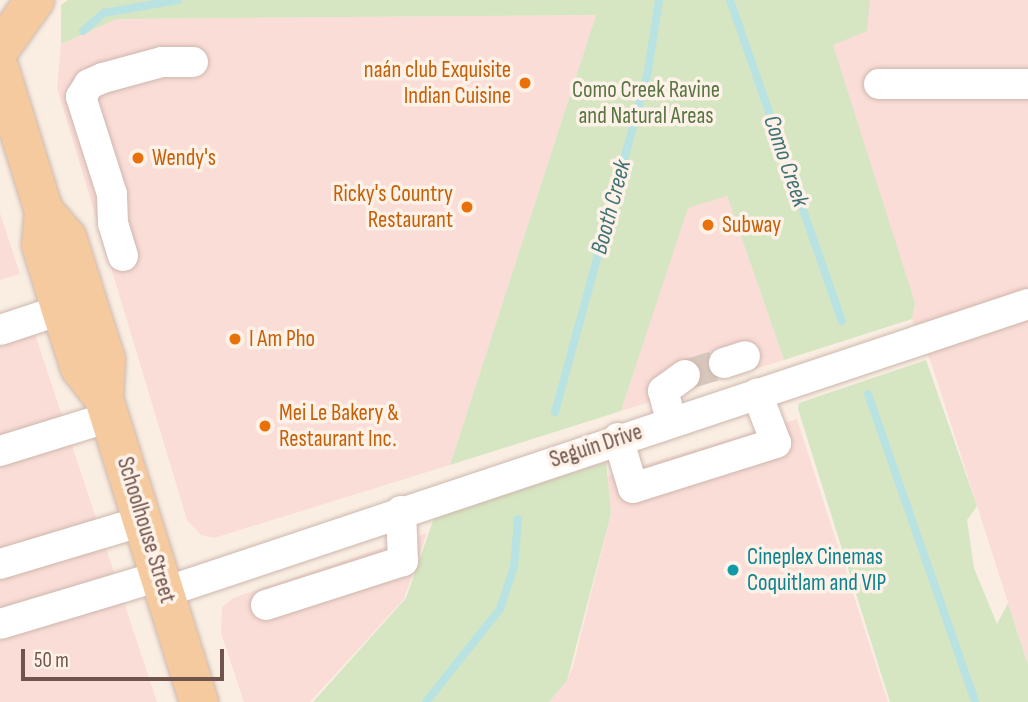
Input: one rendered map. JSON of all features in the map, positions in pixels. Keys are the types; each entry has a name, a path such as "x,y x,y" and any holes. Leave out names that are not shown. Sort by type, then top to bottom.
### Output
{"main road":[{"path":"0,49 35,0"},
{"name":"Schoolhouse Street","path":"0,70 44,211 41,244 61,310 80,368 107,408 200,702"},
{"name":"Schoolhouse Street","path":"44,211 67,237 106,359 107,408"}],"street":[{"path":"123,256 113,224 113,194 80,97 89,84 103,78 162,62 193,62"},
{"path":"879,84 1028,84"},
{"name":"Seguin Drive","path":"0,624 162,584 331,534 1028,304"},
{"path":"0,330 61,310"},
{"path":"671,420 663,391 685,375"},
{"path":"618,438 633,488 776,443 757,393"},
{"path":"0,451 107,408"},
{"path":"266,605 403,561 401,511"},
{"path":"0,564 143,521"},
{"path":"331,534 343,580"}],"shaded area":[{"path":"809,0 1028,0 1028,665 932,365 912,319"},
{"path":"596,15 450,465 214,538 201,535 187,520 57,88 61,44 117,19"},
{"path":"727,196 784,360 621,411 687,208"},
{"path":"0,213 20,274 0,280"},
{"path":"28,313 157,702 0,702 0,322"},
{"name":"Cineplex Cinemas Coquitlam and VIP","path":"797,419 888,702 549,702 567,681 573,666 611,514 604,477"},
{"path":"427,533 404,599 310,702 244,702 221,633 222,607 233,598"}],"green space":[{"name":"Como Creek Ravine and Natural Areas","path":"68,0 870,0 867,31 833,45 915,303 912,319 784,360 727,196 688,208 621,411 450,465 596,15 117,19 61,44 61,5"},
{"path":"926,360 977,506 967,520 974,568 997,624 1008,603 1028,665 1028,702 890,702 798,409 799,403"},
{"path":"606,462 611,514 567,681 549,702 313,702 406,598 434,518"}],"waterway":[{"path":"83,31 104,13 178,0"},
{"name":"Booth Creek","path":"555,412 648,71 659,0"},
{"name":"Como Creek","path":"730,0 842,321"},
{"name":"Como Creek","path":"868,394 975,702"},
{"name":"Booth Creek","path":"426,702 500,609 514,567 518,519"}],"tunnel":[{"path":"685,375 724,363"}],"place":[{"name":"naán club Exquisite Indian Cuisine","path":"525,83"},
{"name":"Wendy's","path":"138,158"},
{"name":"Ricky's Country Restaurant","path":"467,207"},
{"name":"Subway","path":"708,225"},
{"name":"I Am Pho","path":"235,339"},
{"name":"Mei Le Bakery & Restaurant Inc.","path":"265,426"},
{"name":"Cineplex Cinemas Coquitlam and VIP","path":"733,570"}]}
